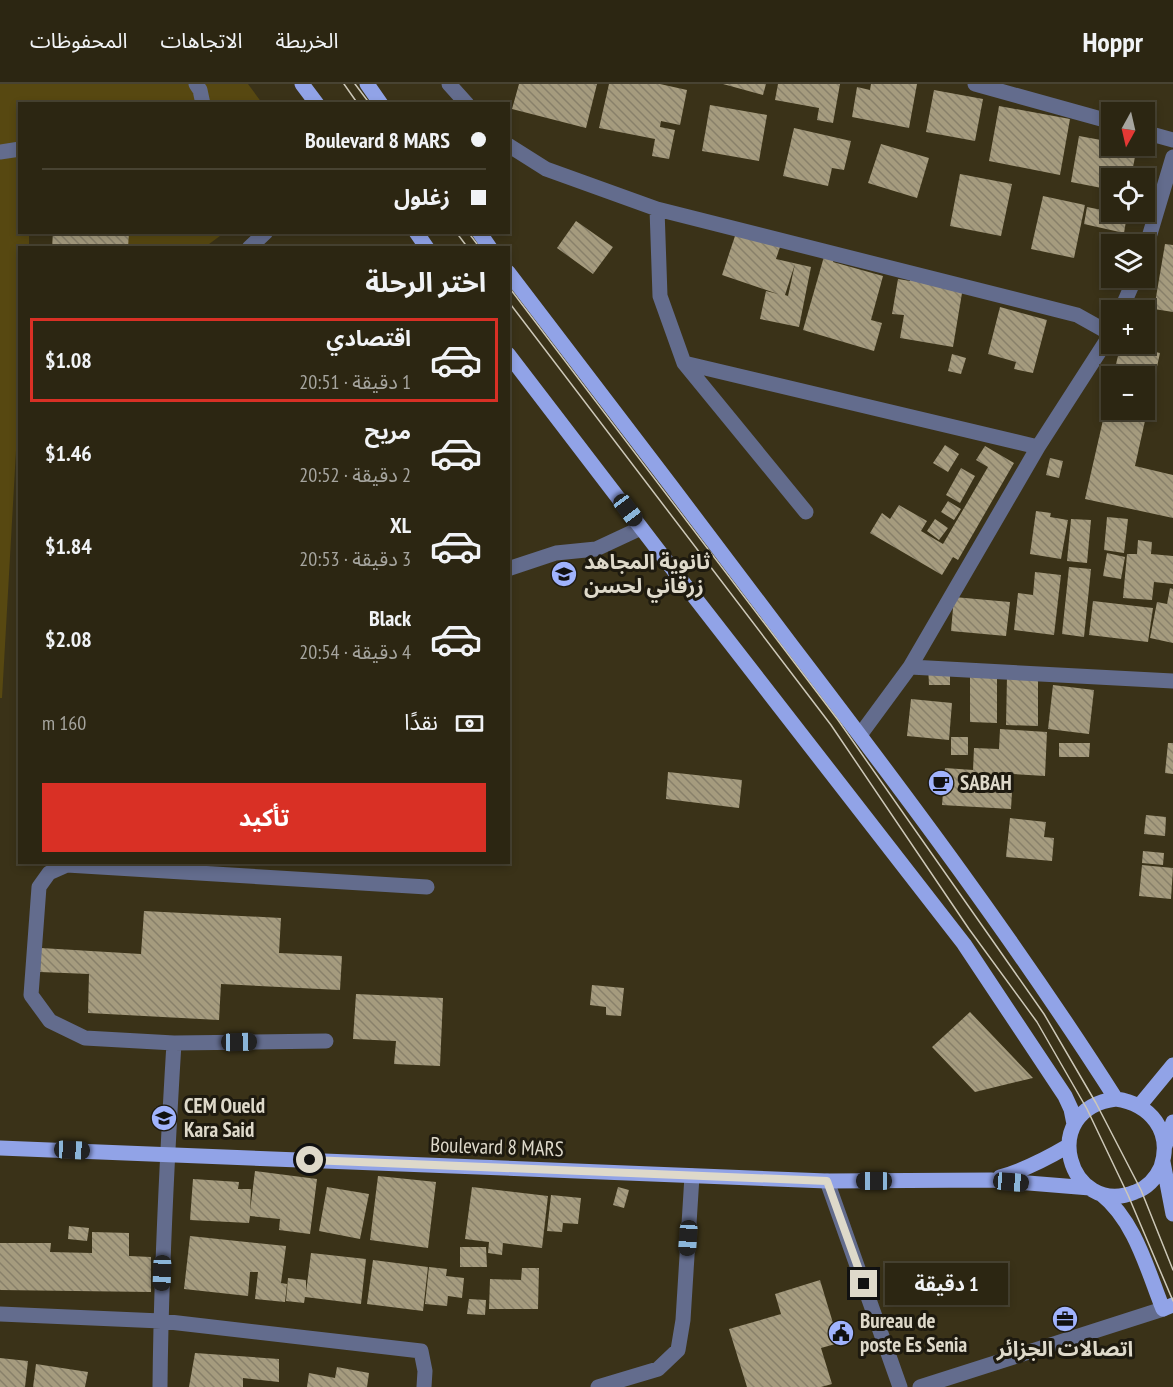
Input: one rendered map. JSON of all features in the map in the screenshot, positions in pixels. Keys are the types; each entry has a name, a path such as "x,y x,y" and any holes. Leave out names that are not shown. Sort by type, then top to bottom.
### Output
{"main road":[{"path":"302,84 316,102"},
{"path":"367,84 380,102"},
{"path":"510,275 860,735 1000,924 1116,1099"},
{"path":"510,357 964,944 1065,1096 1074,1124"},
{"path":"1140,1105 1173,1065"},
{"path":"1165,1146 1158,1122 1150,1112 1140,1105 1116,1099 1096,1103 1087,1109 1074,1124 1068,1146 1070,1162 1078,1177 1116,1208 1132,1233 1168,1307"},
{"path":"992,1180 1095,1191 1114,1196 1128,1195 1141,1190 1159,1173 1173,1122"},
{"path":"992,1180 1044,1161 1068,1146"},
{"name":"Boulevard 8 MARS","path":"0,1148 827,1181 992,1180"},
{"path":"1163,1162 1173,1214"}],"street":[{"path":"196,84 203,102"},
{"path":"449,84 465,102"},
{"path":"975,84 1101,119"},
{"path":"1155,135 1173,140"},
{"path":"510,146 546,169 657,209 1077,315 1101,328"},
{"path":"0,152 18,149"},
{"path":"1150,234 1173,157"},
{"path":"657,209 660,297 684,363 806,512"},
{"path":"251,246 264,234"},
{"path":"860,735 910,667 1038,447 1101,349"},
{"path":"684,363 1038,447"},
{"path":"510,568 556,553 596,549 641,528"},
{"path":"910,667 1173,681"},
{"path":"326,1041 174,1043 85,1038 50,1021 31,995 39,887 49,873 67,865 427,887"},
{"path":"160,1387 167,1155 174,1043"},
{"path":"598,1387 658,1369 678,1350 683,1320 692,1176"},
{"path":"827,1181 900,1387"},
{"path":"920,1387 1168,1307"},
{"path":"0,1314 161,1321 421,1351 426,1371 424,1387"}],"shaded area":[{"path":"0,84 248,84 261,102 18,102 18,234 29,234 29,246 18,246 18,416 2,698 0,698"},
{"path":"120,234 223,234 206,246 120,246"}],"building":[{"path":"519,84 597,84 586,128 512,109"},
{"path":"609,84 660,84 687,90 680,125 661,121 660,127 675,130 669,159 652,156 655,139 599,128"},
{"path":"723,84 766,84 763,95"},
{"path":"778,84 840,84 833,123 817,120 819,108 775,100"},
{"path":"871,84 917,84 909,128 852,117 857,87 870,90"},
{"path":"934,90 983,99 975,141 926,132"},
{"path":"710,105 767,115 759,161 702,151"},
{"path":"999,106 1070,119 1060,175 989,161"},
{"path":"794,128 851,141 844,170 832,168 828,186 783,176"},
{"path":"1079,136 1101,140 1101,156 1135,156 1133,168 1101,168 1101,188 1071,182"},
{"path":"881,144 929,158 917,198 868,183"},
{"path":"960,174 1012,184 1001,236 950,226"},
{"path":"1043,196 1085,205 1074,258 1031,249"},
{"path":"1087,207 1101,210 1101,222 1126,222 1124,233 1084,224"},
{"path":"576,221 613,247 593,274 557,248"},
{"path":"738,227 782,241 776,259 811,267 799,327 760,319 766,291 778,294 722,275","holes":["795,264 788,296 785,295"]},
{"path":"53,234 129,234 128,246 52,246"},
{"path":"1165,244 1173,245 1173,312 1155,309"},
{"path":"825,253 835,256 833,262 883,276 871,320 882,323 874,351 803,330"},
{"path":"898,279 963,287 953,347 900,338 904,315 892,314"},
{"path":"1000,307 1047,320 1033,373 1014,369 1016,362 988,354"},
{"path":"1160,353 1155,376 1155,366 1116,366 1118,354"},
{"path":"952,354 966,358 961,374 948,371"},
{"path":"1103,420 1145,420 1135,466 1173,475 1173,518 1085,499"},
{"path":"945,445 959,454 948,472 933,463"},
{"path":"985,446 1014,463 958,560 953,557 942,575 870,533 882,513 890,519 899,505 927,521 921,531 943,544 988,467 976,460"},
{"path":"1050,458 1063,461 1059,478 1046,475"},
{"path":"961,468 975,476 960,503 946,495"},
{"path":"948,501 961,509 954,520 941,512"},
{"path":"1036,511 1051,513 1050,517 1068,520 1061,559 1030,554"},
{"path":"1107,517 1128,519 1124,553 1104,550"},
{"path":"935,519 948,528 939,540 927,531"},
{"path":"1071,519 1091,520 1087,563 1067,561"},
{"path":"1138,540 1152,542 1151,554 1173,556 1173,584 1154,582 1152,600 1123,598 1127,554 1137,554"},
{"path":"1107,553 1125,557 1121,579 1103,576"},
{"path":"1069,567 1091,569 1084,637 1062,634"},
{"path":"1035,572 1061,575 1054,635 1014,630 1018,593 1033,595"},
{"path":"1170,588 1173,589 1173,643 1150,638 1157,602 1167,604"},
{"path":"954,597 1010,602 1006,636 951,631"},
{"path":"1093,601 1153,608 1148,642 1089,635"},
{"path":"928,666 950,666 950,685 929,685"},
{"path":"970,673 997,673 997,723 970,722"},
{"path":"1007,676 1038,676 1038,726 1006,725"},
{"path":"1053,685 1094,690 1089,734 1048,729"},
{"path":"911,699 952,703 949,740 907,736"},
{"path":"1000,729 1047,732 1045,776 1013,774 1011,809 942,805 945,768 973,770 974,748 999,749"},
{"path":"951,737 968,737 968,755 951,755"},
{"path":"1059,743 1090,743 1089,757 1059,757"},
{"path":"1168,743 1173,743 1173,774 1165,773"},
{"path":"18,771 18,796 16,796"},
{"path":"668,772 742,780 739,808 666,799"},
{"path":"1146,815 1166,817 1165,836 1144,834"},
{"path":"1010,818 1046,822 1044,837 1054,838 1052,861 1006,857"},
{"path":"1143,851 1164,853 1163,865 1142,863"},
{"path":"1142,865 1173,868 1171,899 1139,896"},
{"path":"144,911 281,918 279,953 342,956 340,990 221,984 219,1020 88,1013 89,974 40,972 41,948 141,954"},
{"path":"592,985 624,988 621,1016 606,1015 606,1007 590,1005"},
{"path":"356,994 443,998 440,1066 394,1064 396,1041 353,1039"},
{"path":"970,1012 1033,1078 975,1092 932,1047"},
{"path":"255,1171 317,1179 310,1234 279,1230 280,1219 250,1216 249,1223 190,1220 193,1179 239,1182 238,1189 251,1189 250,1211"},
{"path":"378,1176 436,1182 428,1248 370,1240"},
{"path":"327,1187 369,1194 360,1239 319,1231"},
{"path":"472,1187 548,1196 542,1248 503,1243 502,1255 488,1253 489,1242 465,1239"},
{"path":"618,1187 629,1190 624,1208 613,1205"},
{"path":"551,1195 581,1198 578,1224 563,1223 562,1232 547,1231"},
{"path":"69,1226 89,1228 87,1241 68,1239"},
{"path":"92,1232 129,1233 129,1256 151,1257 151,1292 0,1290 0,1243 51,1243 50,1252 92,1253"},
{"path":"190,1236 286,1246 281,1283 287,1284 285,1302 255,1299 258,1272 250,1272 248,1296 184,1289"},
{"path":"460,1247 486,1247 487,1267 460,1267"},
{"path":"311,1253 366,1259 361,1304 305,1297 304,1303 286,1301 288,1278 306,1280 306,1292"},
{"path":"373,1260 428,1267 423,1311 367,1304"},
{"path":"429,1267 447,1269 446,1276 464,1278 462,1298 448,1296 447,1306 425,1304"},
{"path":"522,1268 539,1268 538,1309 489,1309 490,1279 521,1280"},
{"path":"820,1280 839,1343 821,1348 832,1384 821,1387 747,1387 729,1329 781,1314 775,1294"},
{"path":"469,1299 486,1300 485,1315 467,1314"},
{"path":"195,1353 279,1359 279,1382 243,1378 243,1387 189,1387"},
{"path":"0,1358 28,1361 25,1387 0,1387"},
{"path":"36,1364 88,1372 85,1387 33,1387"},
{"path":"337,1367 369,1373 367,1387 307,1387 309,1373 335,1378"}],"tram line":[{"path":"344,84 357,102"},
{"path":"355,84 368,102"},
{"path":"458,234 466,246"},
{"path":"470,234 478,246"},
{"path":"510,289 838,720 1044,1014 1096,1103 1141,1190 1173,1270"},
{"path":"510,304 831,725 969,929 1037,1022 1087,1109 1128,1195 1173,1301"}],"place":[{"name":"ثانوية المجاهد زرقاني لحسن","path":"564,574"},
{"name":"SABAH","path":"941,783"},
{"name":"CEM Oueld Kara Said","path":"164,1118"},
{"name":"اتصالات الجزائر","path":"1065,1319"},
{"name":"Bureau de poste Es Senia","path":"841,1333"}],"route":[{"path":"310,1160 827,1181 864,1284"}]}
